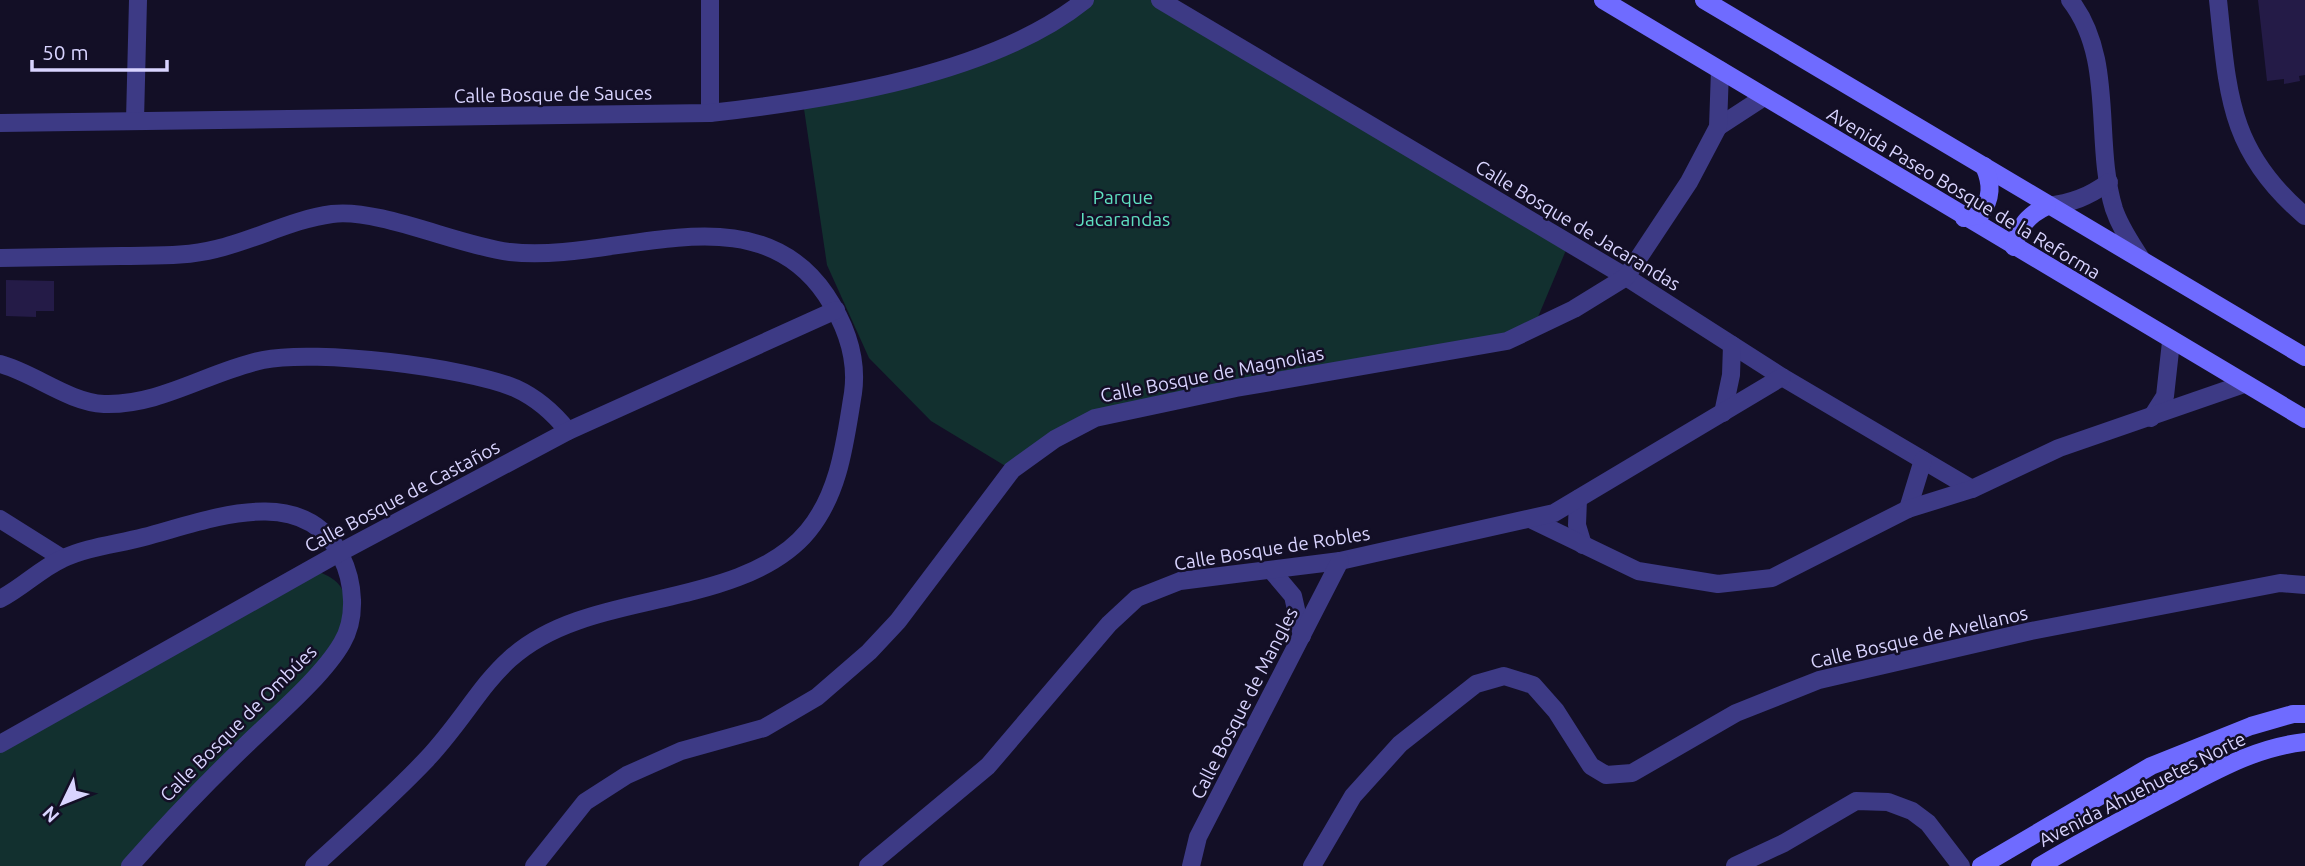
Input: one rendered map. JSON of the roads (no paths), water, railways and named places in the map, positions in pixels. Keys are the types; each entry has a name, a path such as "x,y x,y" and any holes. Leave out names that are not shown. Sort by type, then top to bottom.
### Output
{"main road":[{"name":"Avenida Paseo Bosque de la Reforma","path":"1603,0 2171,342 2305,419"},
{"name":"Avenida Paseo Bosque de la Reforma","path":"1704,0 2305,357"},
{"path":"1964,218 1980,215 1989,202 1990,180 1984,166"},
{"path":"2014,247 2025,220 2047,206"},
{"name":"Avenida Ahuehuetes Norte","path":"1981,866 2151,766 2252,726 2293,714 2305,714"},
{"name":"Avenida Ahuehuetes Norte","path":"2040,866 2086,838 2239,759 2274,746 2305,742"}],"street":[{"path":"135,120 138,0"},
{"path":"709,113 710,0"},
{"name":"Calle Bosque de Sauces","path":"0,123 709,113 803,102 940,68 998,49 1050,26 1085,0"},
{"name":"Calle Bosque de Jacarandas","path":"1160,0 1626,277 1782,377 1972,489"},
{"path":"2070,0 2084,18 2097,60 2114,209 2140,257"},
{"path":"2218,0 2230,104 2243,140 2263,175 2305,216"},
{"name":"Calle Bosque de Magnolias","path":"534,866 585,802 627,775 681,751 764,728 817,697 869,652 898,621 1012,470 1055,439 1095,418 1236,388 1507,341 1574,309 1626,277 1689,182 1718,127 1720,71"},
{"name":"Calle Bosque de Magnolias","path":"1718,127 1764,97"},
{"path":"2047,206 2070,204 2091,195 2109,182"},
{"path":"0,258 183,255 216,249 335,213 372,218 511,252 562,251 705,236 747,239 784,252 813,276 836,310 851,344 855,377 843,456 830,497 807,533 778,556 730,580 577,620 528,642 497,668 432,754 391,796 313,866"},
{"name":"Calle Bosque de Castaños","path":"0,744 339,553 568,431 836,310"},
{"path":"2151,418 2165,396 2171,342"},
{"path":"1723,413 1731,375 1732,345"},
{"path":"0,364 102,404 134,401 165,393 261,360 303,355 349,358 453,373 513,387 540,402 568,431"},
{"name":"Calle Bosque de Robles","path":"868,866 988,766 1110,624 1137,598 1180,581 1340,561 1554,513 1782,377"},
{"path":"1530,519 1638,571 1718,584 1772,578 1908,509 1972,489 2059,448 2244,384"},
{"path":"1908,509 1923,460"},
{"path":"1578,499 1577,525 1583,545"},
{"name":"Calle Bosque de Ombúes","path":"0,599 21,589 62,558 256,510 283,513 305,520 325,534 339,553 349,580 352,607 342,643 285,708 190,798 130,866"},
{"path":"0,519 62,558"},
{"name":"Calle Bosque de Mangles","path":"1191,866 1198,837 1340,561"},
{"path":"1271,570 1293,596 1302,636"},
{"name":"Calle Bosque de Avellanos","path":"1312,866 1353,796 1400,744 1476,684 1504,676 1533,685 1556,711 1591,766 1606,775 1632,773 1736,713 1819,680 2084,621 2280,583 2305,585"},
{"path":"1735,866 1784,843 1856,801 1888,802 1912,811 1928,823 1961,866"}],"park label":[{"name":"Parque Jacarandas","path":"1123,208"}]}
